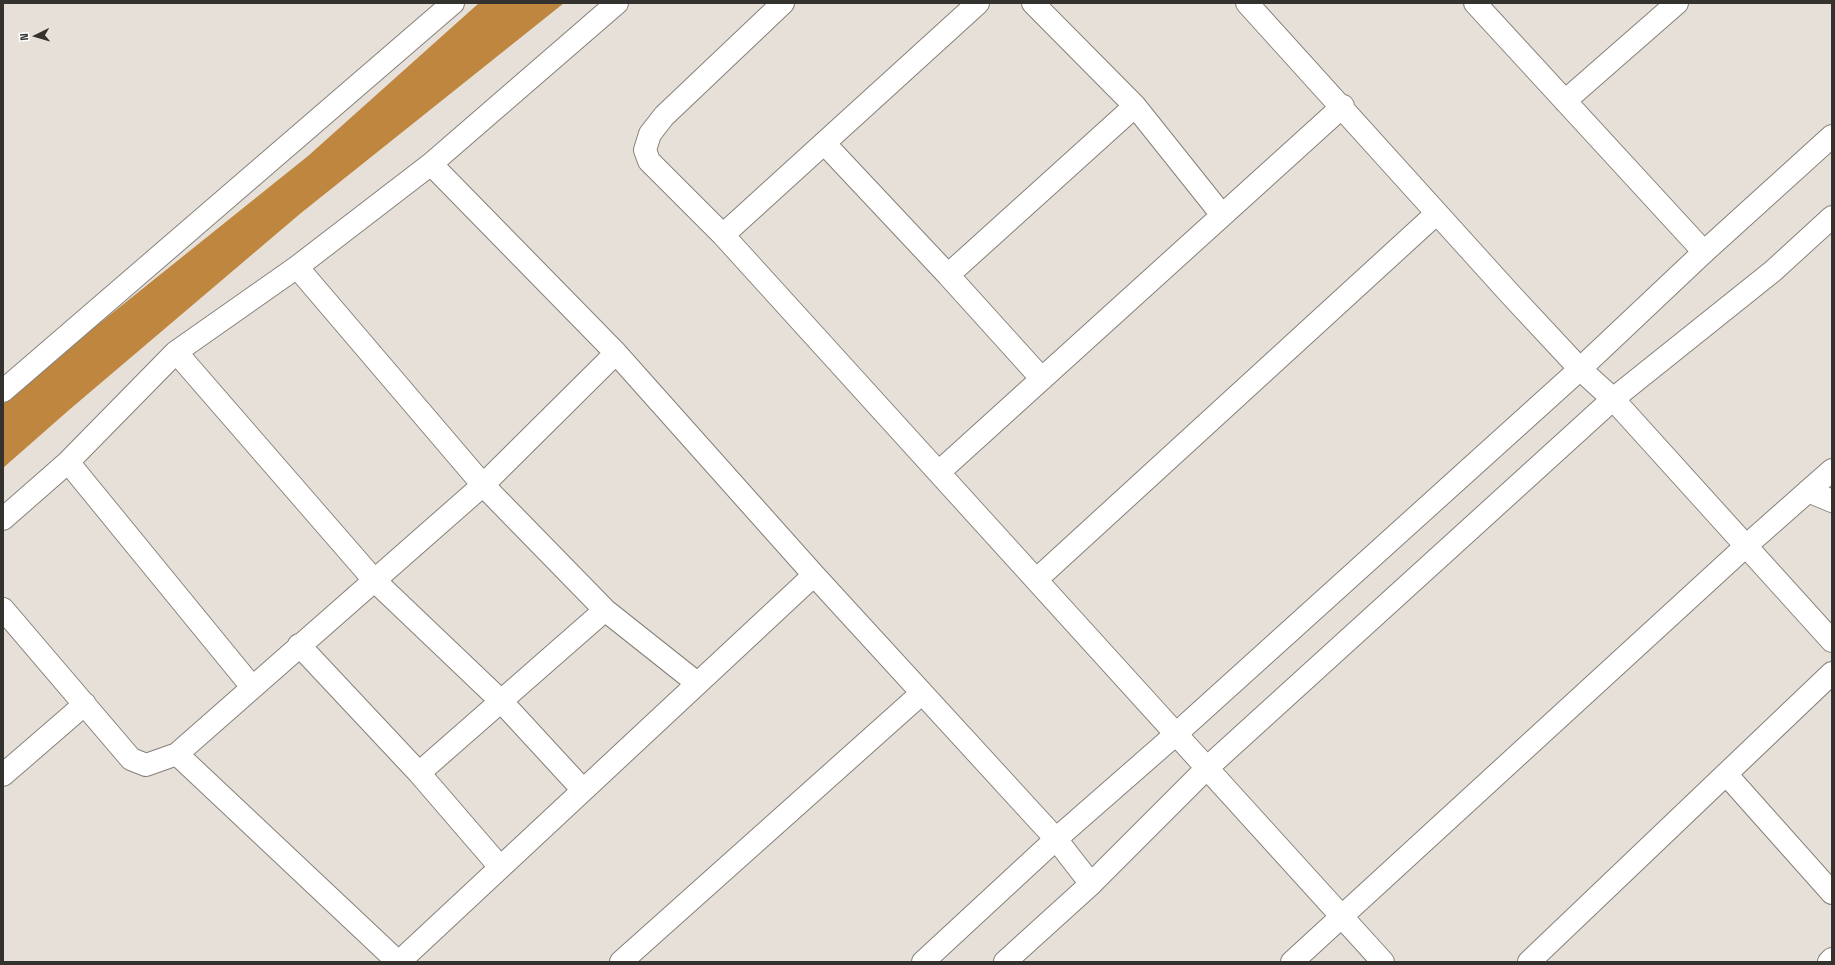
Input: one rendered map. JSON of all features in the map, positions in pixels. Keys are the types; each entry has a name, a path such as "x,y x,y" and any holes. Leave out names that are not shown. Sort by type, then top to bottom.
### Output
{"street":[{"path":"3,391 453,3"},
{"path":"3,519 68,462 176,352 297,267 431,164 617,3"},
{"path":"783,3 664,116 650,134 645,150 649,161 723,235 1383,962"},
{"path":"723,235 978,3"},
{"path":"1033,3 1135,106 1222,215"},
{"path":"1248,3 1343,106 1437,213 1580,370 1613,399 1747,545 1832,641"},
{"path":"1475,3 1704,252"},
{"path":"1565,101 1678,3"},
{"path":"948,275 1135,106"},
{"path":"939,472 1343,106"},
{"path":"923,962 1056,839 1176,734 1580,370 1704,252 1832,136"},
{"path":"824,143 948,275 1042,379"},
{"path":"431,164 616,352 814,575 1056,839 1091,884"},
{"path":"1036,580 1437,213"},
{"path":"1005,962 1091,884 1207,768 1613,399 1772,271 1832,216"},
{"path":"297,267 483,485 605,610 698,683"},
{"path":"176,352 374,580 501,701 583,790"},
{"path":"3,609 131,759 146,765 178,754 299,645 483,485 616,352"},
{"path":"68,462 252,687"},
{"path":"1292,962 1747,545 1832,470"},
{"path":"1808,491 1832,501"},
{"path":"178,754 398,962 814,575"},
{"path":"419,773 605,610"},
{"path":"299,645 419,773 500,867"},
{"path":"1529,962 1832,673"},
{"path":"622,962 922,693"},
{"path":"3,775 84,704"},
{"path":"1726,774 1832,893"},
{"path":"1829,962 1832,959"}],"shaded area":[{"path":"479,3 564,3 301,213 3,468 3,404 50,363 308,156"}]}
